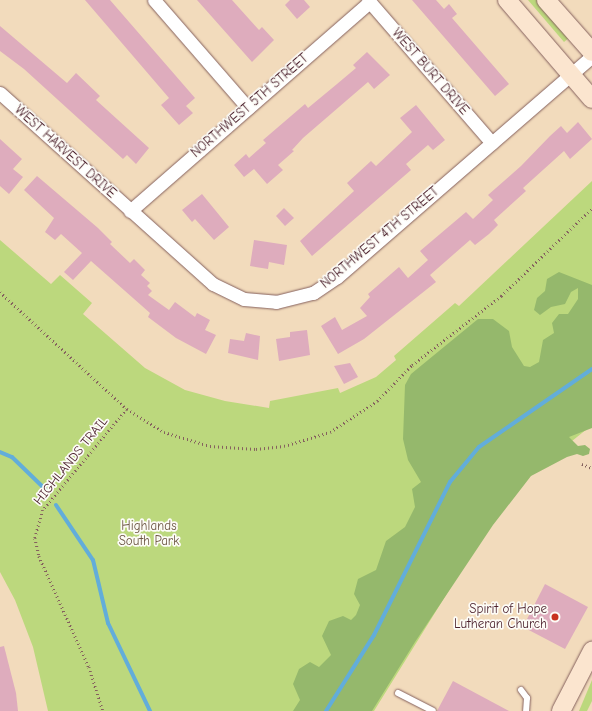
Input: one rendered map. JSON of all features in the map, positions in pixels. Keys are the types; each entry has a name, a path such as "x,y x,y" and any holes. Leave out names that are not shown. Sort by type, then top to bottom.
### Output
{"main road":[{"path":"507,0 592,99"},
{"path":"546,0 592,52"},
{"path":"561,711 592,651"}],"street":[{"path":"154,0 248,108"},
{"name":"NORTHWEST 5TH STREET","path":"130,211 369,1"},
{"name":"WEST BURT DRIVE","path":"369,1 492,143"},
{"name":"NORTHWEST 4TH STREET","path":"130,211 203,276 228,293 260,302 297,299 313,293 337,277 592,56"},
{"name":"WEST HARVEST DRIVE","path":"0,93 130,211"}],"lane":[{"path":"521,690 527,698 526,711"},
{"path":"398,693 433,711"}],"path":[{"path":"0,292 127,408 164,432 210,446 256,449 284,446 330,432 378,401 412,365 501,296 592,208"},
{"name":"HIGHLANDS TRAIL","path":"103,711 89,667 39,556 35,538 43,510 127,408"},
{"path":"582,464 592,468"}],"green space":[{"path":"528,0 537,0 570,37 564,42"},
{"name":"Highlands South Park","path":"592,181 592,425 522,481 464,566 374,711 48,711 33,647 15,600 0,572 0,240 51,284 60,275 92,303 83,314 145,368 185,390 225,401 269,408 270,401 338,388 340,393 376,377 396,360 394,356 455,303 459,306"},
{"path":"559,272 592,285 592,428 569,437 578,446 585,445 590,449 589,454 583,456 577,454 567,457 531,476 493,525 415,642 372,711 293,711 300,700 293,684 299,669 310,662 319,667 331,655 322,636 329,621 343,616 351,620 356,615 360,605 354,594 358,579 376,570 386,541 405,527 415,507 412,489 421,482 408,460 403,439 405,385 411,374 478,319 493,319 509,331 512,347 524,366 530,367 539,362 543,340 554,333 552,323 559,314 568,314 578,299 578,288 571,292 565,304 551,307 540,315 534,310 537,298 545,291 547,279"},
{"path":"592,680 592,701 587,711 579,711"}],"building":[{"path":"85,0 110,0 195,98 186,106 193,113 179,125 161,105 169,98"},
{"path":"197,0 232,0 259,30 262,27 274,40 252,62"},
{"path":"290,0 304,0 310,7 297,19 285,5"},
{"path":"412,0 436,0 444,9 449,4 457,14 452,18 509,84 495,96"},
{"path":"0,26 67,83 76,73 100,96 96,100 149,148 136,164 127,155 123,159 24,69 0,51"},
{"path":"367,52 390,75 374,89 368,82 303,138 292,150 294,151 278,165 283,170 267,184 254,169 244,177 234,165 246,154 249,158 266,143 263,140 305,104 308,108 356,68 353,65"},
{"path":"416,105 445,140 433,150 428,145 406,164 411,170 312,256 300,241 354,191 347,183 371,161 376,166 412,132 400,118"},
{"path":"578,122 592,139 570,159 564,151 523,188 526,191 494,220 498,225 489,234 475,245 470,240 430,275 436,282 364,339 338,354 321,326 335,317 342,330 367,316 360,308 370,297 368,294 399,267 408,278 428,260 420,251 466,212 473,219 493,200 488,195 521,166 550,136 561,126 567,133"},
{"path":"0,139 22,159 13,169 23,177 9,194 0,186"},
{"path":"37,176 98,228 112,242 110,244 130,263 134,259 145,270 141,275 150,283 147,286 152,291 148,295 169,310 175,302 195,317 197,313 210,320 205,330 216,335 206,354 176,338 148,317 150,313 91,261 73,280 64,272 82,253 61,234 55,240 45,232 54,218 24,190"},
{"path":"202,194 229,227 214,240 195,219 192,222 182,210"},
{"path":"284,208 294,218 285,226 276,216"},
{"path":"254,240 287,245 284,265 269,262 268,269 250,266"},
{"path":"307,330 310,355 279,361 276,339 290,337 290,332"},
{"path":"246,333 260,336 258,360 228,353 230,339 244,341"},
{"path":"350,363 358,377 344,384 334,366"},
{"name":"Spirit of Hope Lutheran Church","path":"545,584 588,607 565,649 523,627"},
{"path":"4,646 16,693 18,711 0,711 0,647"},
{"path":"453,681 509,711 437,711"}],"waterway":[{"path":"326,711 374,635 450,482 479,447 592,369"},
{"path":"0,452 12,457 46,490"},
{"path":"56,505 93,560 108,623 150,711"}],"place":[{"name":"Spirit of Hope Lutheran Church","path":"555,617"}]}
